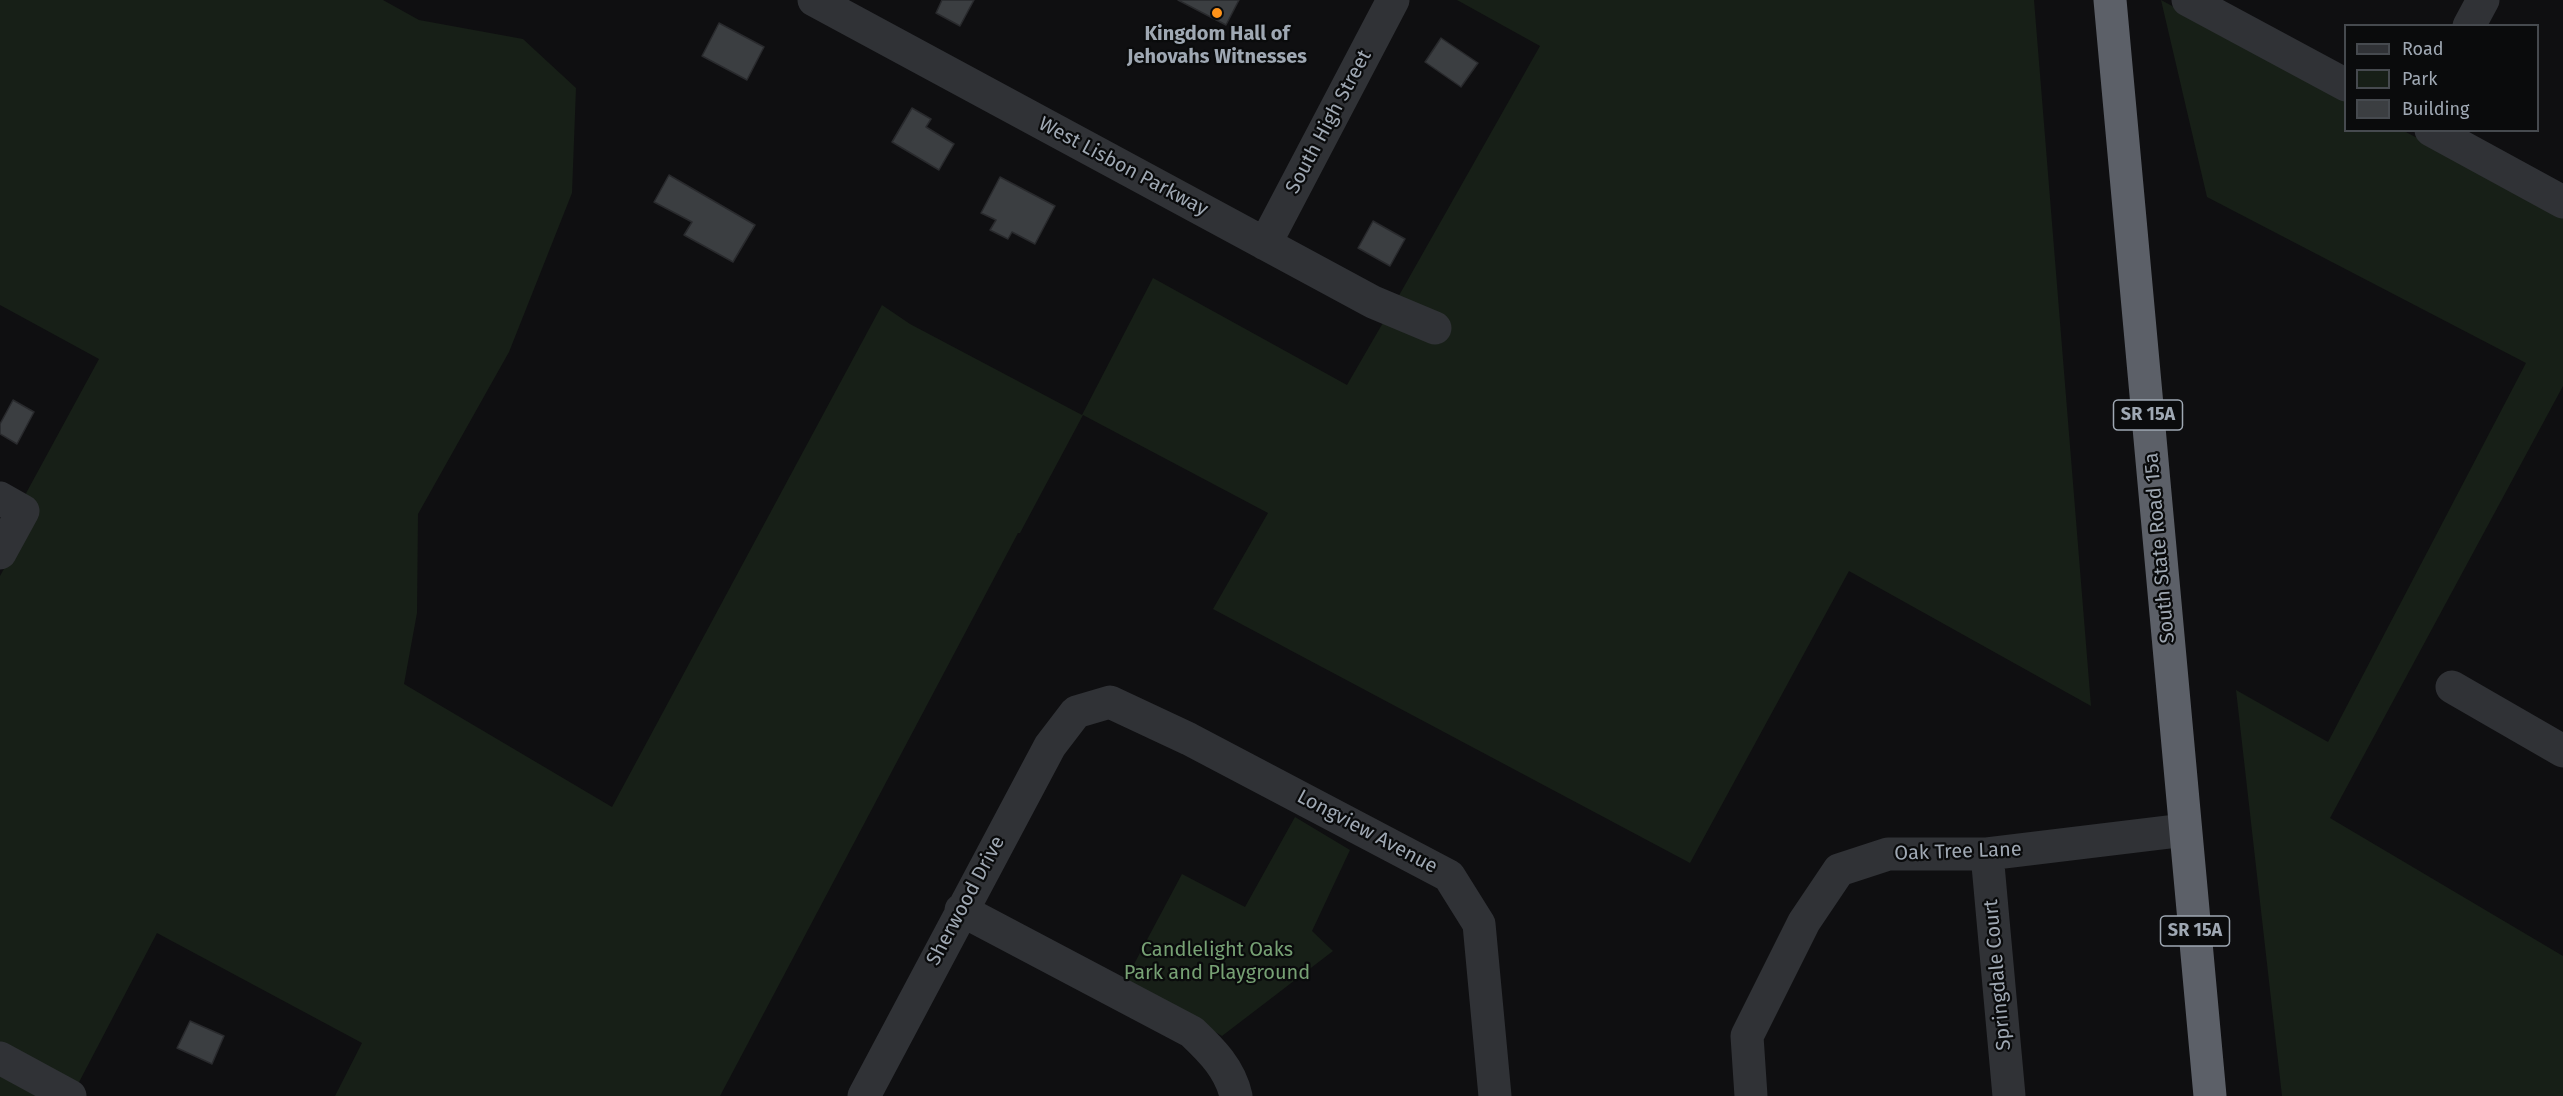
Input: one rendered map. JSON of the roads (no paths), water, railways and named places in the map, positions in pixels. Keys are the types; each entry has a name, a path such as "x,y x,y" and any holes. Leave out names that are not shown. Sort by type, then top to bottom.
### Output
{"highway":[{"name":"South State Road 15a","path":"2110,0 2210,1096"}],"street":[{"name":"West Lisbon Parkway","path":"814,0 1373,302 1435,328"},
{"name":"South High Street","path":"1265,243 1393,0"},
{"path":"2188,0 2344,84"},
{"path":"2470,24 2483,0"},
{"path":"2435,132 2563,202"},
{"path":"0,553 11,505"},
{"path":"2452,687 2563,751"},
{"name":"Longview Avenue","path":"1076,712 1110,702 1189,740 1449,876 1479,924 1495,1096"},
{"name":"Sherwood Drive","path":"864,1096 1050,746 1076,712"},
{"name":"Oak Tree Lane","path":"1751,1096 1746,1036 1804,922 1839,870 1888,854 1987,855 2185,830"},
{"name":"Springdale Court","path":"1987,855 2009,1096"},
{"path":"961,910 1192,1032 1213,1052 1233,1080 1236,1096"},
{"path":"0,1058 70,1096"}],"place":[{"name":"Kingdom Hall of Jehovahs Witnesses","path":"1217,13"}],"park label":[{"name":"Candlelight Oaks Park and Playground","path":"1217,962"}]}
